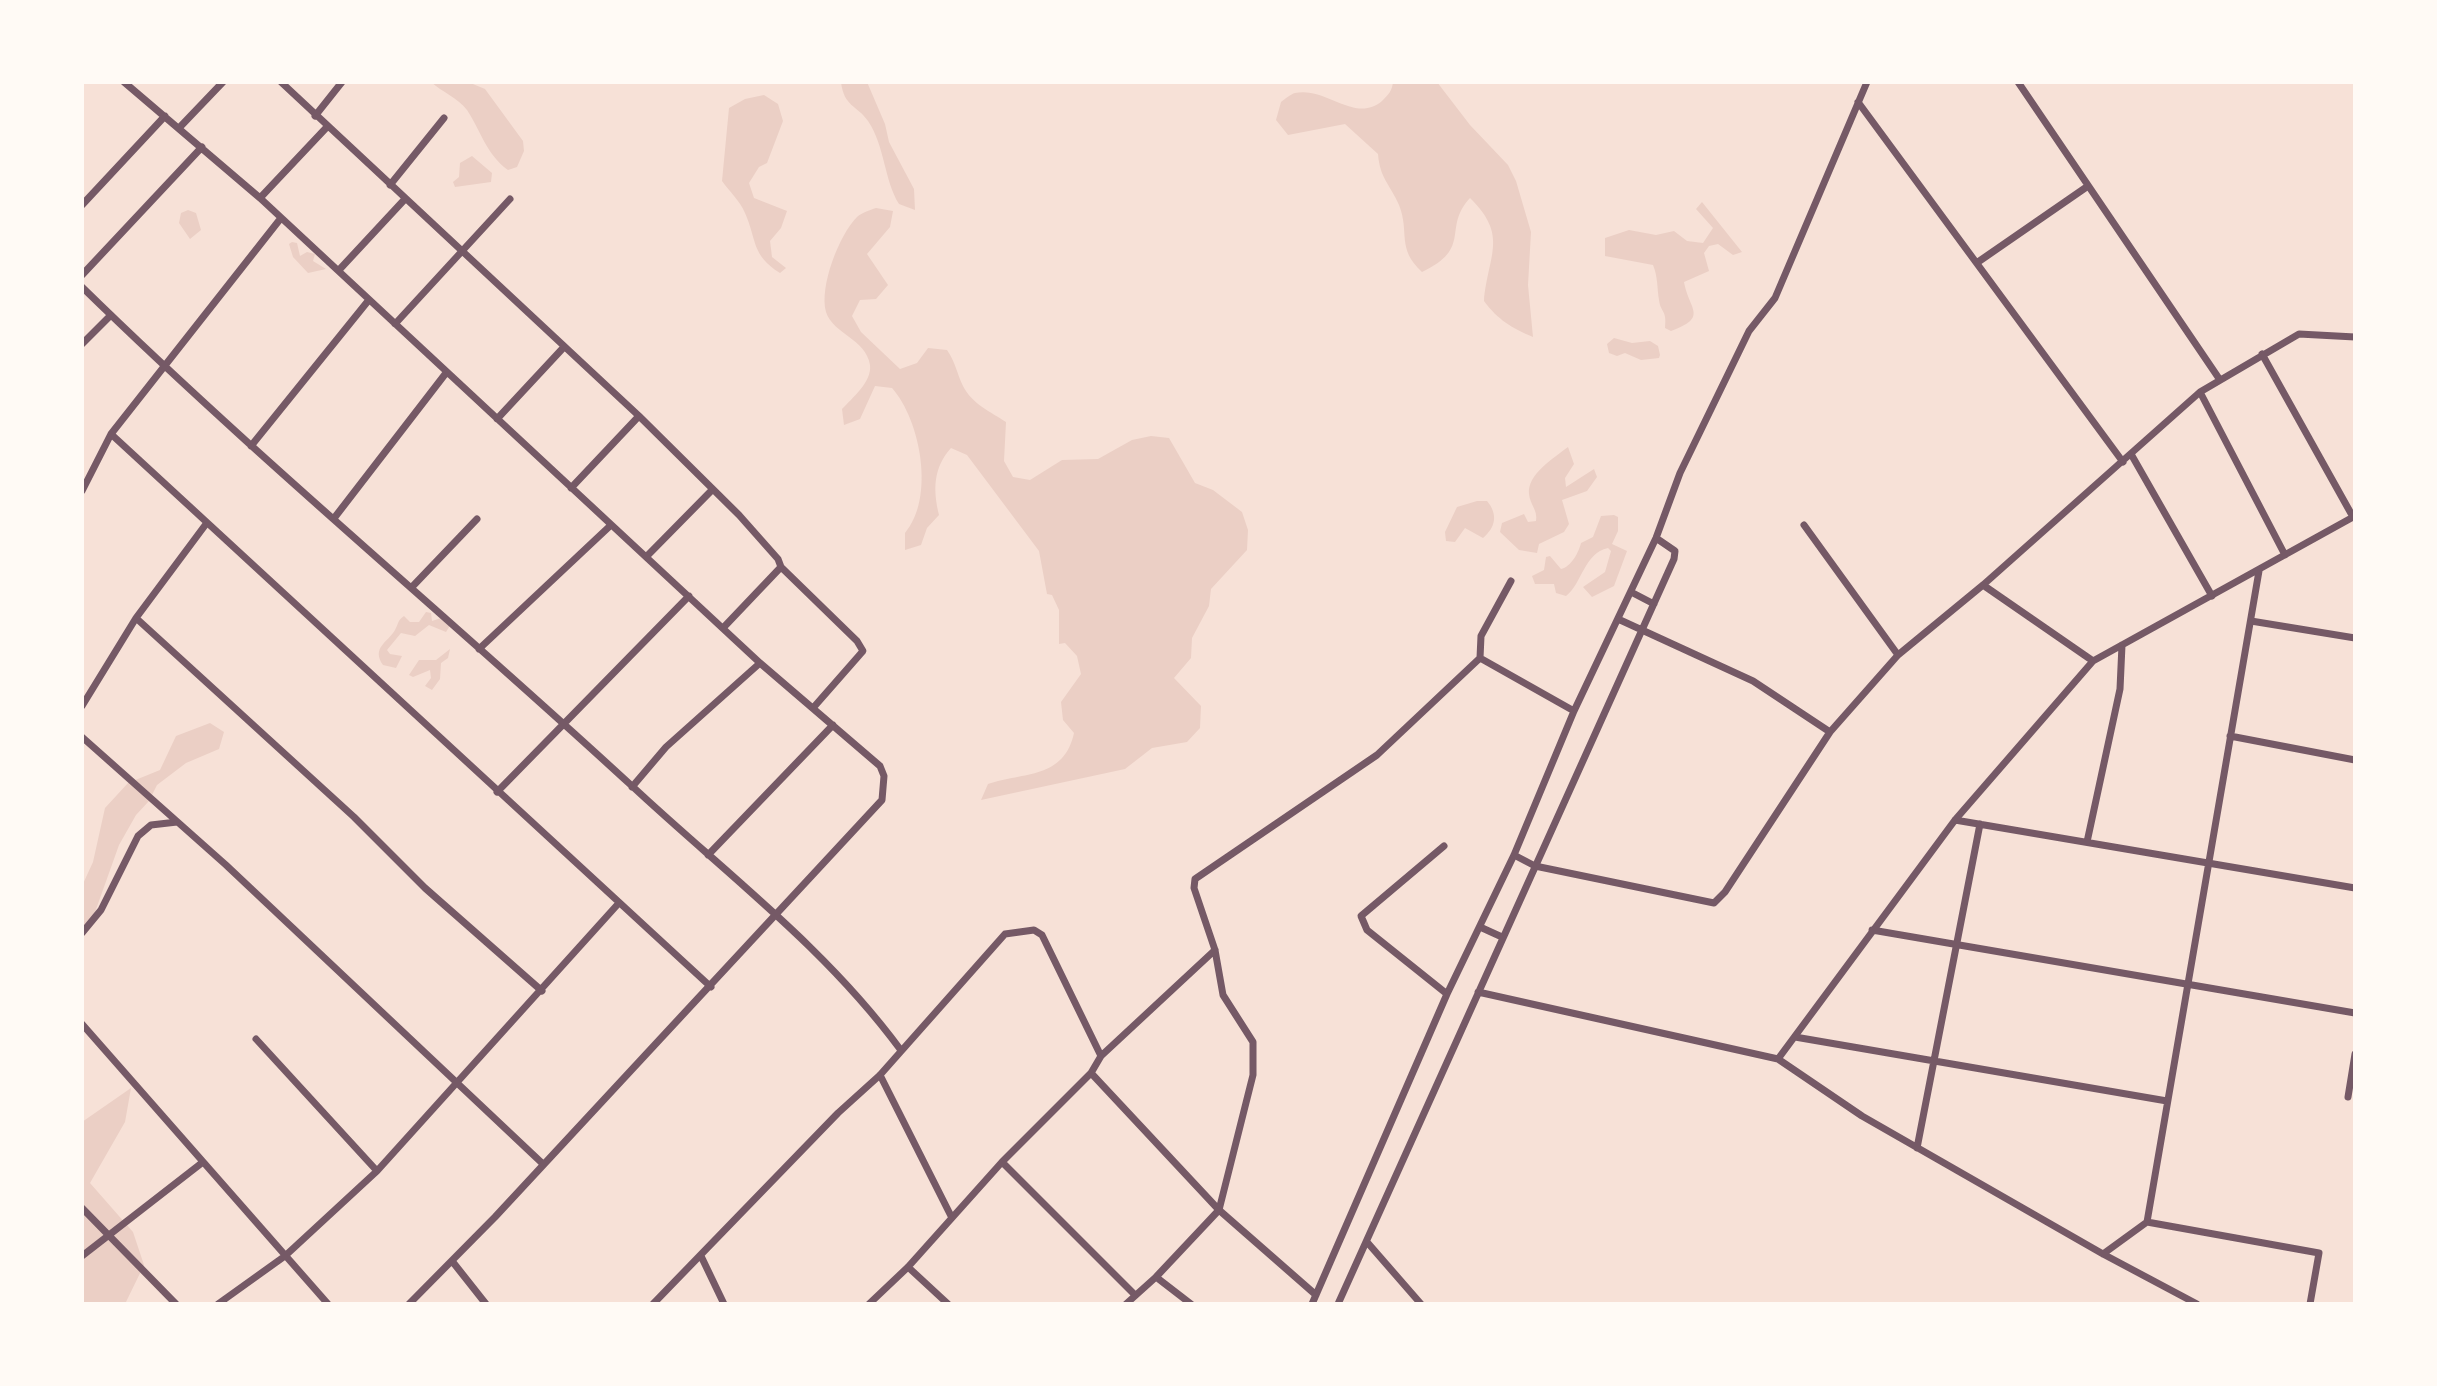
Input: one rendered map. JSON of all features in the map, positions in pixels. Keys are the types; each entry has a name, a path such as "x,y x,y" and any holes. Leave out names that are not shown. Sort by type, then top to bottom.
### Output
{"street":[{"path":"124,82 202,147 339,270 368,301 611,525 648,555 760,663 880,766 884,776 882,800 711,987 409,1304"},
{"path":"179,128 223,82"},
{"path":"281,82 326,128 639,416 748,524 778,559 781,567 857,641 863,651 813,708"},
{"path":"315,116 342,82"},
{"path":"1312,1304 1447,995 1514,855 1574,711 1656,538 1680,472 1749,331 1775,298 1867,82"},
{"path":"2018,82 2220,380"},
{"path":"1857,102 1978,262 2123,462"},
{"path":"82,205 165,116"},
{"path":"390,185 444,118"},
{"path":"260,198 326,128"},
{"path":"82,275 202,147"},
{"path":"1978,262 2088,186"},
{"path":"339,270 405,199"},
{"path":"395,324 510,199"},
{"path":"82,491 111,434 163,364 281,218"},
{"path":"82,287 251,446 335,517 708,855 778,914 830,966 900,1049"},
{"path":"251,446 368,301"},
{"path":"82,344 111,315"},
{"path":"1514,855 1535,866 1714,903 1725,892 1830,732 1898,654 1983,585 2200,392 2299,334 2355,337"},
{"path":"497,419 564,347"},
{"path":"1778,1059 1955,820 2092,661 2354,517 2262,354"},
{"path":"335,517 446,373"},
{"path":"2200,392 2285,555"},
{"path":"571,488 639,416"},
{"path":"111,434 711,987"},
{"path":"2131,454 2212,596"},
{"path":"648,555 712,491"},
{"path":"411,588 477,519"},
{"path":"82,706 136,618 206,524"},
{"path":"480,649 611,525"},
{"path":"1804,525 1898,654"},
{"path":"1338,1304 1675,554 1656,538"},
{"path":"723,628 781,567"},
{"path":"2103,1254 2147,1222 2259,571"},
{"path":"1126,1304 1156,1277 1219,1210 1249,1095 1254,1048 1223,995 1215,950 1194,888 1195,880 1377,755 1480,658 1481,636 1511,581"},
{"path":"1983,585 2092,661"},
{"path":"1631,592 1654,604"},
{"path":"497,792 689,596"},
{"path":"136,618 354,817 425,888 542,991"},
{"path":"1618,619 1753,681 1830,732"},
{"path":"2250,621 2355,638"},
{"path":"2087,842 2120,689 2122,645"},
{"path":"1480,658 1574,711"},
{"path":"632,786 667,747 760,663"},
{"path":"708,855 833,725"},
{"path":"2230,736 2355,760"},
{"path":"82,737 457,1081 543,1164"},
{"path":"1955,820 2355,888"},
{"path":"82,933 101,911 138,836 151,825 177,822"},
{"path":"1917,1148 1980,824"},
{"path":"1444,846 1362,916 1362,924 1447,995"},
{"path":"218,1304 285,1255 377,1171 618,904"},
{"path":"1480,927 1502,937"},
{"path":"653,1304 838,1113 880,1075 900,1049 1005,934 1027,929 1042,935 1101,1056"},
{"path":"1872,930 2355,1013"},
{"path":"869,1304 908,1267 1002,1162 1091,1073 1101,1056 1215,950"},
{"path":"1478,992 1778,1059 1862,1116 2103,1254 2197,1304"},
{"path":"82,1024 328,1304"},
{"path":"1795,1037 2167,1101"},
{"path":"256,1039 377,1171"},
{"path":"2348,1097 2355,1054"},
{"path":"1091,1073 1219,1210 1316,1296"},
{"path":"880,1075 951,1216"},
{"path":"82,1256 203,1162"},
{"path":"1002,1162 1135,1295"},
{"path":"82,1208 176,1304"},
{"path":"2147,1222 2319,1253 2311,1304"},
{"path":"1367,1241 1421,1304"},
{"path":"701,1256 724,1304"},
{"path":"452,1261 486,1304"},
{"path":"908,1267 948,1304"},
{"path":"1156,1277 1191,1304"}],"shaded area":[{"path":"431,82 468,82 485,89 523,141 524,151 517,167 508,170 500,164 467,110"},
{"path":"841,82 867,82 885,124 889,142 914,189 915,210 899,204 874,131 864,116 848,101"},
{"path":"1393,82 1437,82 1470,125 1508,165 1516,181 1531,232 1528,285 1533,337 1506,323 1484,301 1492,258 1493,235 1482,211 1470,198 1462,209 1447,255 1422,272 1406,247 1399,205 1383,176 1378,154 1345,124 1288,135 1276,120 1281,102 1295,93 1307,92 1351,107 1372,107 1390,92"},
{"path":"764,95 778,104 783,121 767,163 759,167 749,183 754,198 787,211 781,228 770,241 772,257 786,268 780,273 759,253 743,209 722,181 729,108 745,99"},
{"path":"472,156 492,173 491,182 455,187 453,182 459,177 460,163"},
{"path":"1702,202 1742,252 1733,255 1718,244 1709,246 1704,253 1709,271 1684,282 1694,312 1693,317 1683,326 1671,331 1665,328 1653,265 1605,256 1605,238 1629,230 1656,235 1674,231 1687,241 1703,243 1713,228 1696,209"},
{"path":"876,208 893,211 890,227 867,254 888,285 876,299 860,300 852,316 861,332 900,369 917,363 928,348 947,350 971,398 1006,422 1004,461 1013,477 1030,480 1062,460 1098,459 1132,440 1151,436 1169,438 1195,483 1213,490 1242,512 1248,530 1247,550 1211,589 1209,606 1192,638 1191,658 1174,678 1201,706 1200,728 1187,742 1152,748 1125,769 981,800 988,784 1041,771 1061,759 1069,748 1074,733 1063,720 1061,702 1081,674 1077,656 1065,643 1059,644 1059,610 1052,595 1047,594 1039,551 967,455 951,448 945,456 936,480 939,515 927,528 921,545 905,550 905,533 920,500 922,480 917,439 902,402 892,388 875,386 860,419 844,425 842,409 865,383 870,365 862,349 830,320 826,312 825,289 837,248 850,225 859,216"},
{"path":"188,210 196,213 201,230 190,239 179,223 181,213"},
{"path":"297,243 300,256 307,252 315,254 313,261 326,269 308,273 293,257 289,244"},
{"path":"1614,338 1632,343 1650,341 1658,346 1659,358 1641,360 1625,353 1617,356 1609,353 1607,344"},
{"path":"1568,447 1574,464 1565,478 1566,487 1594,469 1597,477 1587,491 1562,500 1569,524 1564,532 1539,544 1537,553 1519,550 1500,532 1502,523 1524,514 1528,522 1536,521 1529,494 1532,480 1542,467"},
{"path":"1487,501 1493,511 1493,525 1487,534 1483,538 1465,528 1455,542 1446,541 1445,532 1457,507"},
{"path":"1601,516 1618,517 1618,531 1612,544 1627,551 1614,586 1592,597 1583,587 1605,572 1611,551 1608,548 1600,551 1588,562 1566,596 1556,593 1554,584 1535,584 1532,576 1544,570 1546,557 1550,556 1561,569 1565,568 1574,559 1581,543 1593,537"},
{"path":"426,612 431,613 432,621 441,618 451,624 446,632 429,625 415,636 401,633 387,650 390,654 402,656 396,668 383,665 380,650 400,619 404,616 410,622 419,622"},
{"path":"450,649 448,658 441,663 440,679 432,690 425,686 431,678 430,670 413,677 409,675 419,660 436,660"},
{"path":"210,723 224,732 219,749 186,763 157,785 119,845 89,929 82,938 82,886 93,862 105,808 128,783 160,770 176,736"},
{"path":"131,1088 125,1122 90,1183 133,1232 144,1265 125,1304 82,1304 82,1122"}]}
